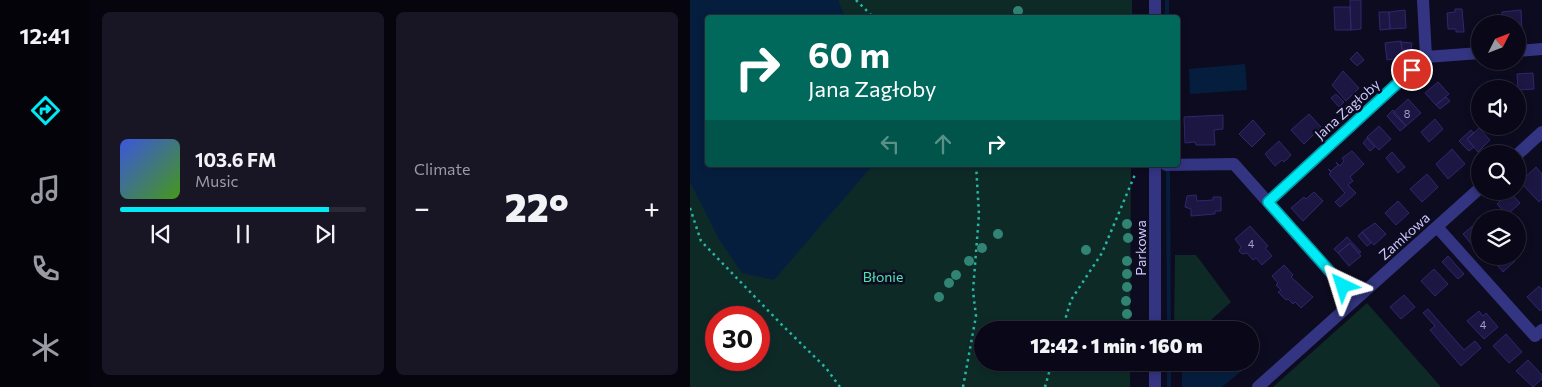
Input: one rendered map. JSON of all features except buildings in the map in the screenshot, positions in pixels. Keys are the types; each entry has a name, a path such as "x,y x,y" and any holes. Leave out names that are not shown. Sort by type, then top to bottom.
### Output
{"street":[{"path":"1155,0 1155,15"},
{"path":"1423,0 1426,57 1471,54"},
{"path":"1526,50 1542,49"},
{"name":"Jana Zagłoby","path":"1268,202 1426,57"},
{"path":"1526,147 1542,132"},
{"path":"1180,165 1234,164 1355,300"},
{"name":"Parkowa","path":"1155,167 1155,321"},
{"name":"Zamkowa","path":"1258,387 1471,196"},
{"path":"1437,227 1535,336 1542,330"},
{"path":"1155,371 1155,387"}],"path":[{"path":"856,0 871,15"},
{"path":"963,387 976,316 973,291 979,214 976,167"},
{"path":"1065,321 1071,300 1102,253 1136,172"},
{"path":"690,208 701,241 826,368 840,387"},
{"path":"1045,387 1049,371"}],"green space":[{"name":"Błonie","path":"690,0 1132,0 1132,15 705,15 705,167 1131,167 1130,321 974,321 974,371 1130,371 1130,387 690,387"},
{"path":"1175,255 1196,255 1231,302 1210,321 1174,321"},
{"path":"1367,303 1441,387 1273,387"}],"water":[{"path":"690,0 838,0 844,15 705,15 705,167 871,167 774,280 742,273 720,241 690,182"},
{"path":"1245,64 1247,90 1190,94 1189,69"},
{"path":"1182,371 1241,371 1222,387 1182,387"}],"waterway":[{"path":"1167,0 1167,15"},
{"path":"1168,172 1169,321"},
{"path":"1169,371 1169,387"}],"route":[{"path":"1343,286 1268,202 1412,70"}]}
